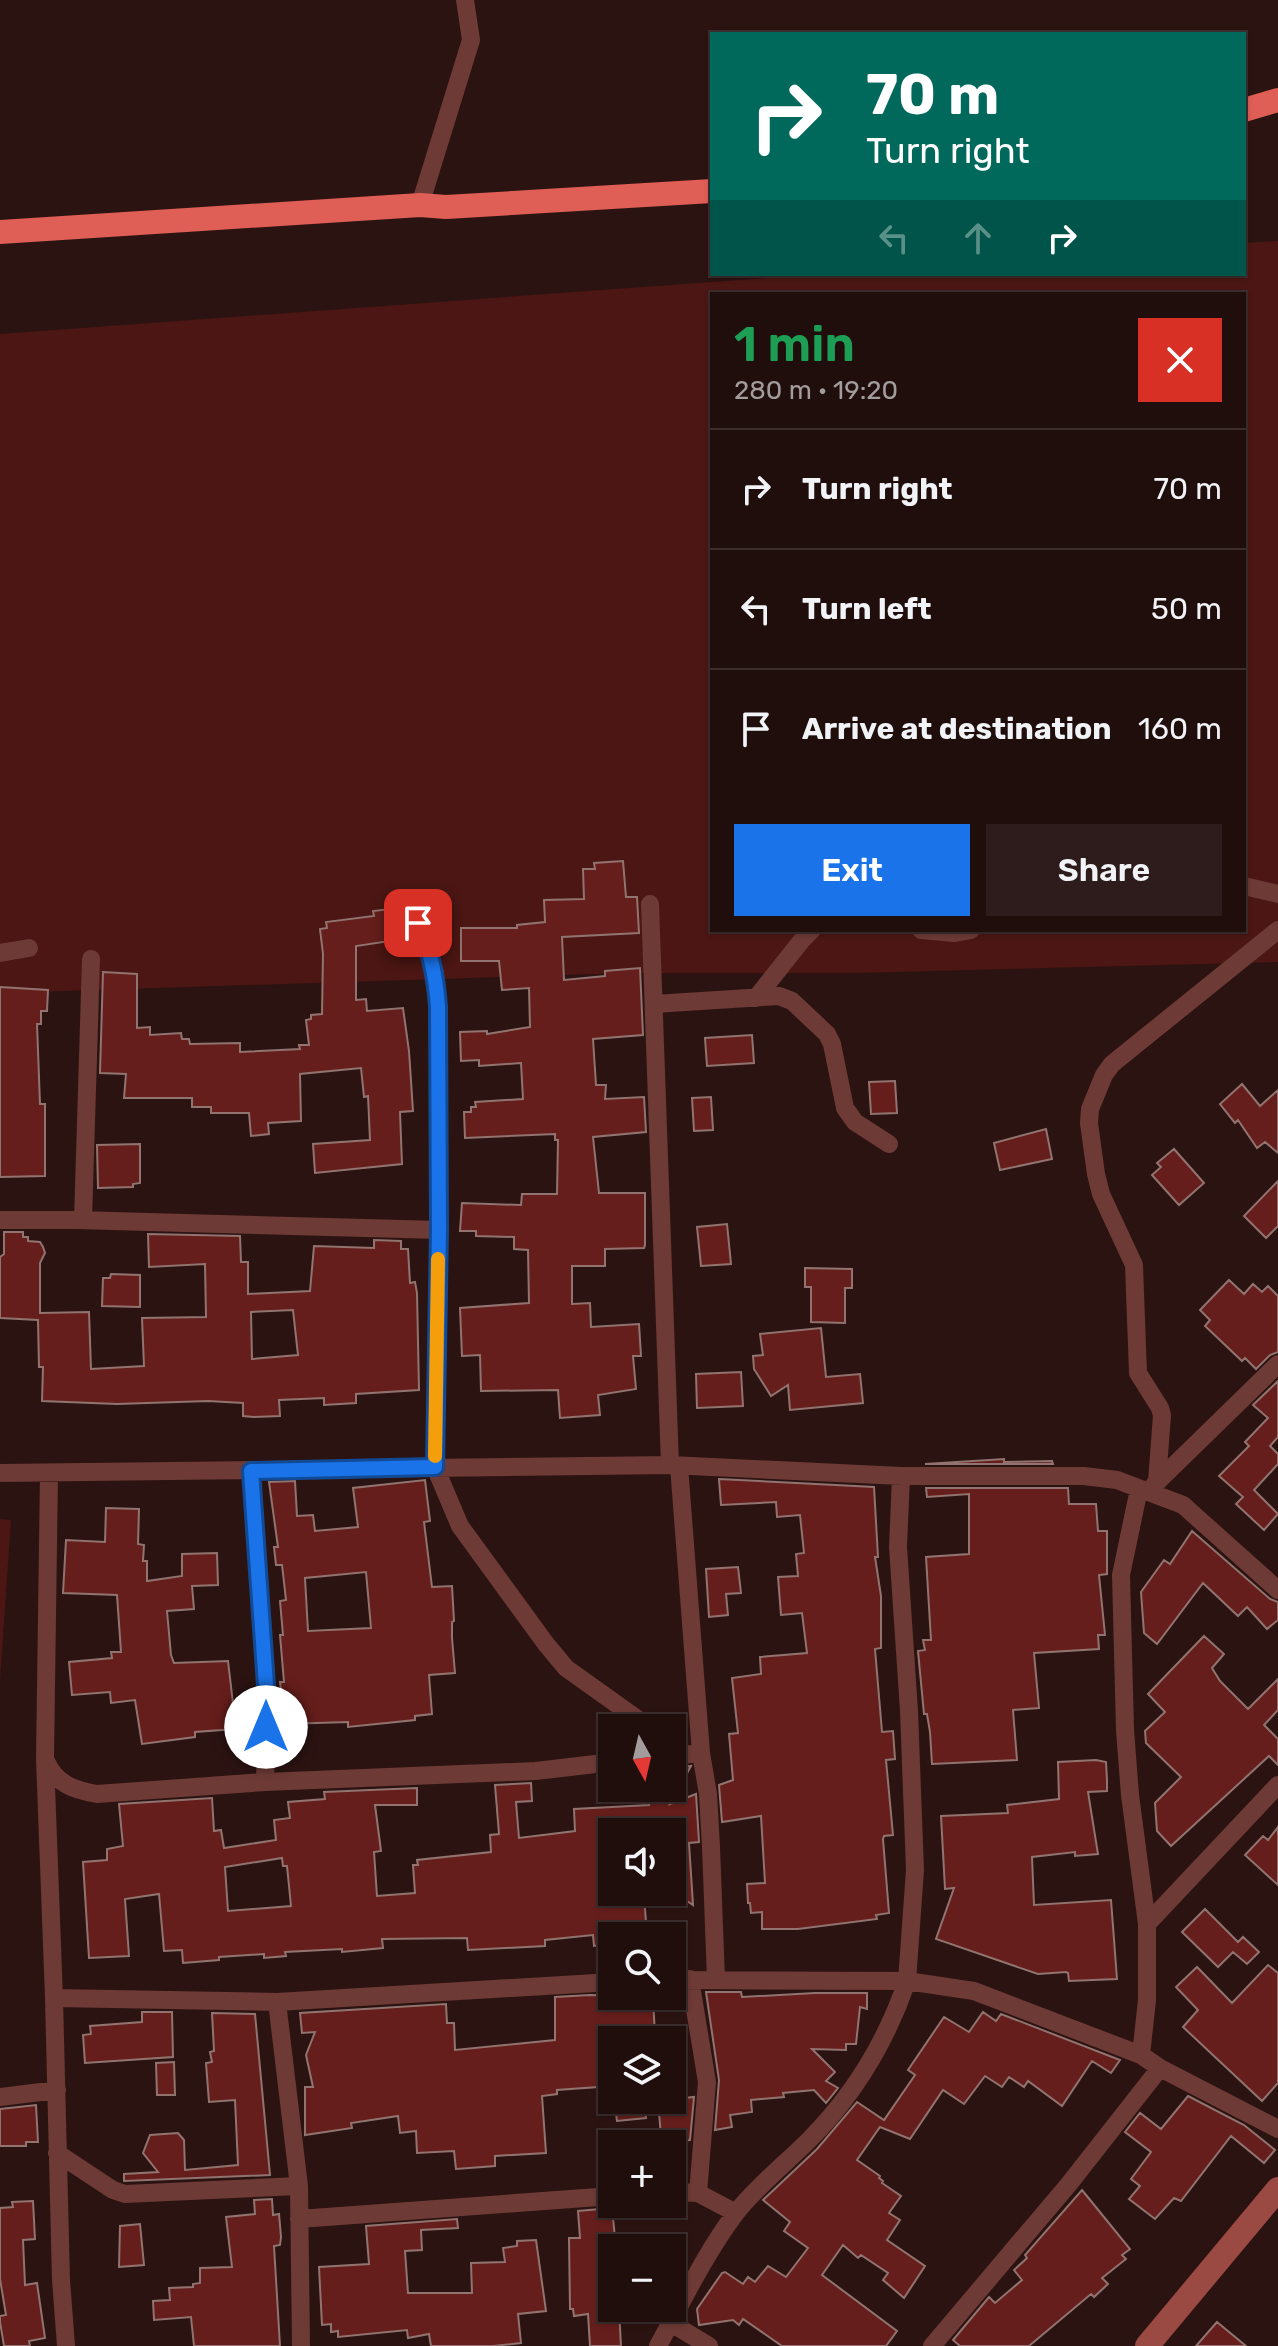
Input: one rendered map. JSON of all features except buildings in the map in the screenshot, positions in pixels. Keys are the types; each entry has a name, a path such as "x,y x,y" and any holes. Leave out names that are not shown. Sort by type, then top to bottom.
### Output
{"highway":[{"path":"1246,109 1278,100"},
{"path":"0,232 420,205 446,207 710,191"}],"main road":[{"path":"1147,2346 1278,2189"}],"street":[{"path":"420,205 471,40 465,0"},
{"path":"1246,886 1278,894"},
{"path":"650,904 682,1714"},
{"path":"418,923 426,940 436,984 439,1230 435,1467 460,1526 546,1644 566,1668 630,1714"},
{"path":"1141,2055 1147,2000 1147,1924 1130,1795 1121,1587 1123,1553 1148,1487 1162,1415 1138,1373 1134,1265 1101,1194 1089,1123 1090,1109 1112,1064 1278,930"},
{"path":"756,998 810,932"},
{"path":"0,953 29,948"},
{"path":"83,1220 91,959"},
{"path":"654,1004 787,998 827,1034 832,1044 845,1108 855,1122 889,1144"},
{"path":"0,1220 439,1230"},
{"path":"1148,1487 1278,1364"},
{"path":"0,1473 674,1466 901,1476 1084,1476 1148,1487 1183,1505 1278,1590"},
{"path":"251,1471 267,1700 265,1782"},
{"path":"49,1473 45,1759 66,2346"},
{"path":"658,2346 736,2213 821,2128 861,2078 894,2020 907,1981 915,1870 898,1547 901,1476"},
{"path":"45,1759 57,1779 77,1791 97,1794 265,1782 536,1771 598,1764"},
{"path":"686,1761 710,1834 716,1979"},
{"path":"1147,1924 1278,1785"},
{"path":"686,1980 907,1981 974,1991 1141,2055 1160,2068 1278,2129"},
{"path":"54,1998 277,2002 598,1983"},
{"path":"686,2000 707,2082 698,2193"},
{"path":"277,2002 299,2186 301,2346"},
{"path":"932,2346 1069,2184 1160,2068"},
{"path":"0,2097 57,2090"},
{"path":"57,2153 113,2190 125,2194 299,2186"},
{"path":"686,2193 698,2193 736,2213"},
{"path":"299,2219 598,2197"},
{"path":"671,2323 709,2346"}],"shaded area":[{"path":"1278,241 1278,962 858,973 627,973 0,993 0,334 794,276 1246,276 1246,243"},
{"path":"0,1519 11,1520 0,1681"}],"slow traffic":[{"path":"435,1456 438,1259"}],"route":[{"path":"266,1727 267,1700 251,1471 435,1467 439,1230 438,1007 435,973 418,923"}]}
